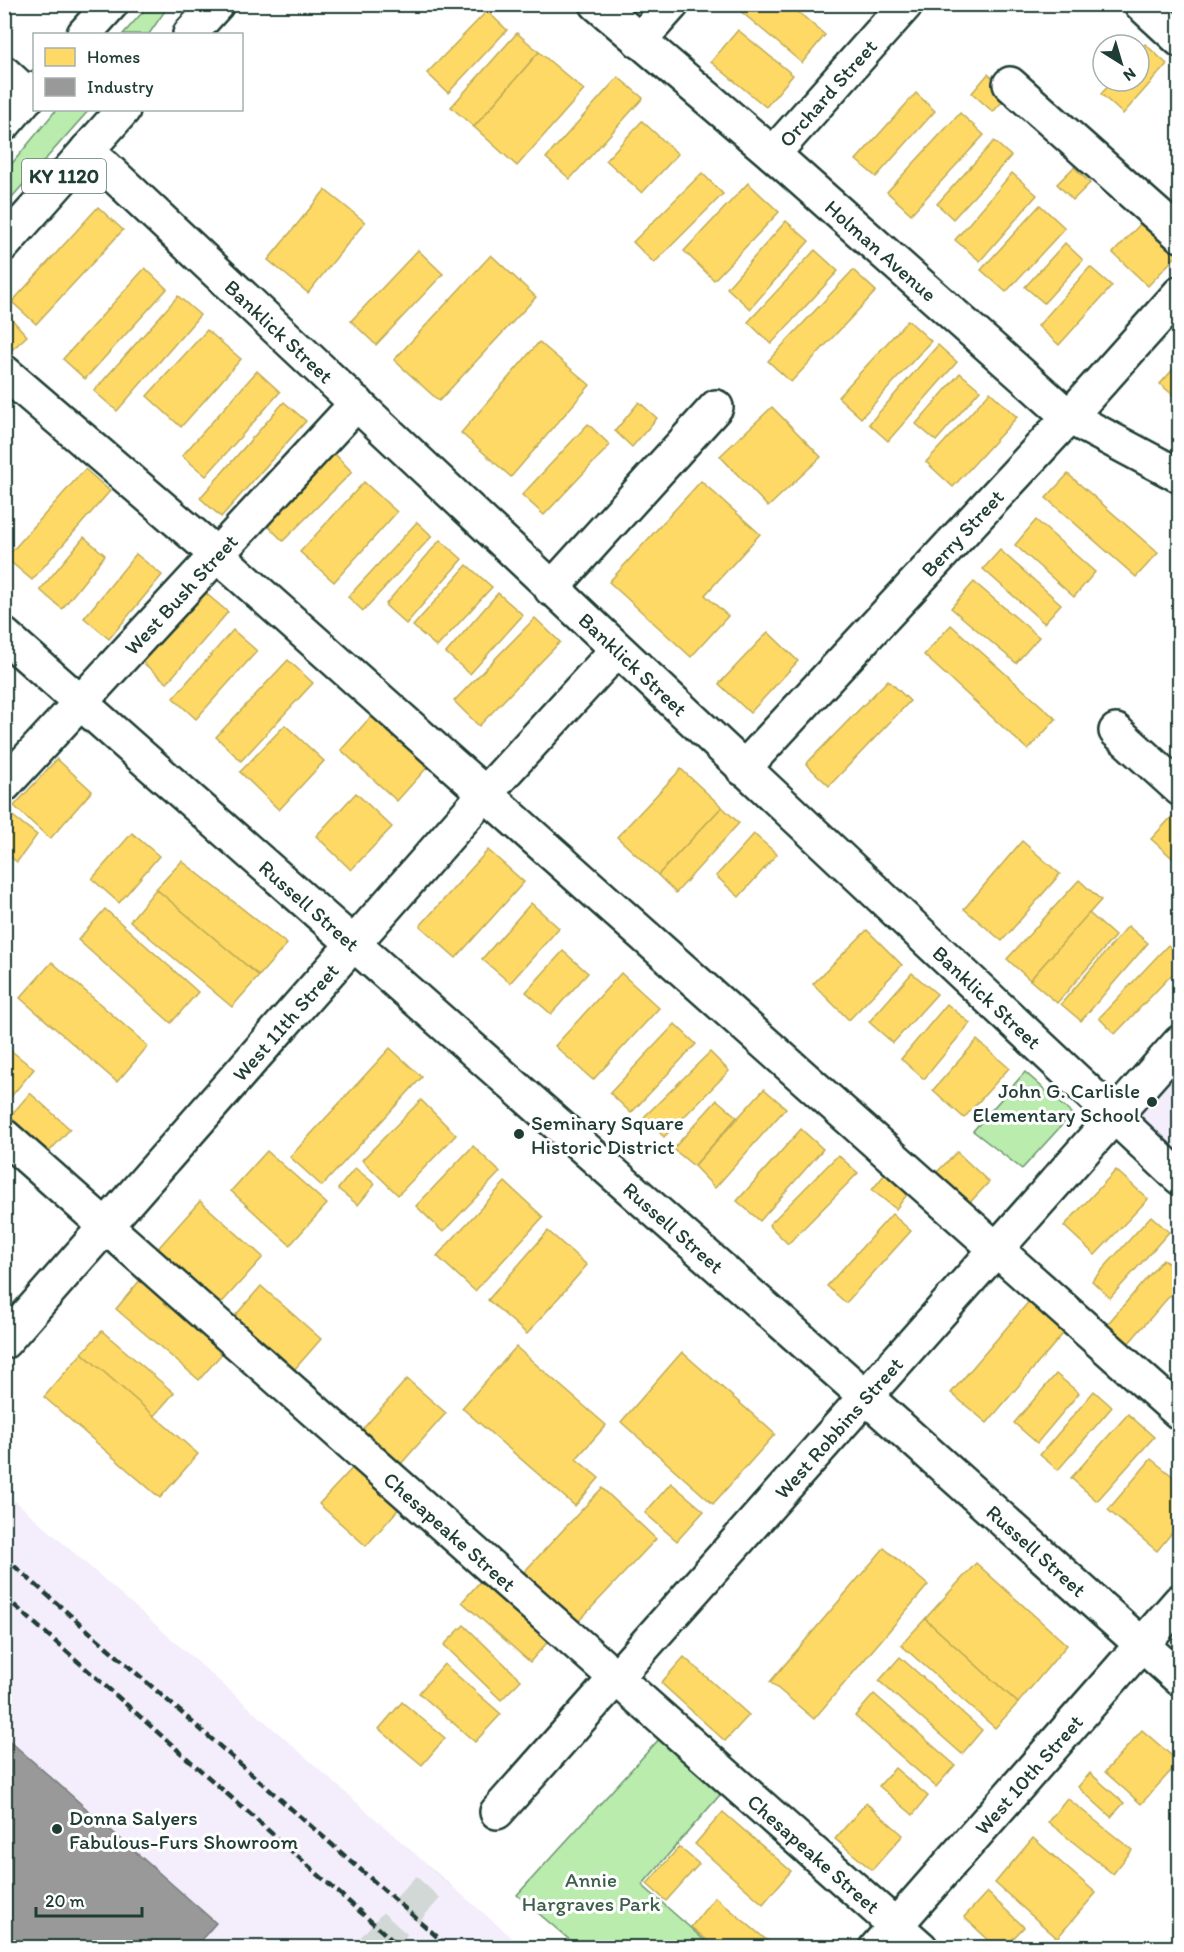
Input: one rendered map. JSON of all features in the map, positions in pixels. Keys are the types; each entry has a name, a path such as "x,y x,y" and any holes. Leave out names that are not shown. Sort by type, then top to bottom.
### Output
{"street":[{"path":"85,33 111,4"},
{"path":"191,33 217,4"},
{"name":"Holman Avenue","path":"597,4 773,154 1069,417 1179,476"},
{"path":"639,41 672,4"},
{"name":"Orchard Street","path":"773,154 906,4"},
{"path":"1141,4 1179,40"},
{"path":"4,73 32,93 4,124"},
{"path":"1010,84 1179,235"},
{"name":"KY 1120","path":"4,244 122,111"},
{"name":"Banklick Street","path":"87,150 357,403 616,651 1179,1178"},
{"name":"Berry Street","path":"743,769 1069,417 1179,292"},
{"path":"4,372 216,554 1179,1413"},
{"name":"West Bush Street","path":"4,785 357,403"},
{"path":"551,589 716,407"},
{"name":"Russell Street","path":"4,635 865,1396 1179,1679"},
{"name":"West 11th Street","path":"4,1342 484,795 616,651"},
{"path":"1116,730 1179,789"},
{"name":"West Robbins Street","path":"497,1812 994,1248 1179,1042"},
{"name":"Chesapeake Street","path":"4,1136 615,1676 886,1936 921,1947"},
{"name":"West 10th Street","path":"886,1936 1179,1601"}],"shaded area":[{"name":"John G. Carlisle Elementary School","path":"1179,1042 1179,1178 1113,1115"},
{"path":"4,1491 439,1875 523,1947 5,1947"}],"green space":[{"path":"150,4 169,5 150,33 124,33"},
{"path":"55,111 88,111 5,205 5,172"},
{"path":"1025,1072 1072,1114 1022,1169 973,1131"},
{"name":"Annie Hargraves Park","path":"671,1726 732,1781 642,1885 712,1947 578,1947 517,1895"}],"building: Homes":[{"path":"732,4 789,4 825,35 802,63"},
{"path":"487,11 507,30 448,93 427,73"},
{"path":"738,30 793,75 766,107 711,62"},
{"path":"517,33 539,52 474,127 451,107"},
{"path":"1151,49 1167,64 1151,82"},
{"path":"539,52 584,90 517,166 474,127"},
{"path":"988,74 1010,93 993,112 972,93"},
{"path":"618,77 643,98 570,179 546,158"},
{"path":"916,93 935,111 876,177 856,160"},
{"path":"1102,93 1141,93 1123,114"},
{"path":"960,113 984,135 911,214 887,192"},
{"path":"642,121 678,154 642,193 606,160"},
{"path":"994,141 1011,156 953,219 937,204"},
{"path":"1074,167 1090,183 1073,200 1057,184"},
{"path":"702,173 723,194 654,263 633,242"},
{"path":"1012,173 1037,195 980,261 955,240"},
{"path":"748,183 779,212 714,280 684,251"},
{"path":"325,190 365,222 308,293 268,260"},
{"path":"1040,205 1065,228 1006,292 981,270"},
{"path":"98,207 123,230 36,324 12,302"},
{"path":"1146,218 1180,249 1180,252 1148,286 1113,253"},
{"path":"786,221 809,241 750,309 727,288"},
{"path":"1065,243 1083,260 1044,303 1025,287"},
{"path":"418,250 443,274 376,345 351,321"},
{"path":"815,250 838,271 771,344 748,322"},
{"path":"491,255 536,297 439,401 394,360"},
{"path":"1090,267 1112,286 1059,345 1038,326"},
{"path":"145,268 167,289 85,379 63,359"},
{"path":"853,270 876,291 791,382 768,361"},
{"path":"178,296 200,315 117,411 94,391"},
{"path":"7,314 27,336 4,357 4,316"},
{"path":"908,320 931,341 861,418 838,397"},
{"path":"207,330 241,359 181,427 147,396"},
{"path":"539,342 590,385 511,477 461,433"},
{"path":"938,345 957,362 888,441 869,424"},
{"path":"1177,365 1180,367 1180,401 1160,384"},
{"path":"257,371 280,392 206,476 182,456"},
{"path":"960,373 980,390 936,441 916,424"},
{"path":"990,392 1017,417 953,487 926,462"},
{"path":"284,402 306,421 221,517 200,498"},
{"path":"639,402 657,418 632,447 615,431"},
{"path":"772,407 821,457 768,507 720,456"},
{"path":"588,424 610,445 544,515 522,495"},
{"path":"333,452 352,472 283,541 264,522"},
{"path":"85,469 110,491 32,580 6,558"},
{"path":"1068,474 1158,553 1136,577 1046,498"},
{"path":"701,481 760,534 705,595 728,616 691,657 609,582"},
{"path":"364,482 397,512 334,582 300,552"},
{"path":"1036,520 1095,572 1074,597 1015,545"},
{"path":"417,522 432,536 363,611 348,597"},
{"path":"84,537 105,555 62,609 40,590"},
{"path":"440,540 462,559 406,624 385,605"},
{"path":"1000,550 1061,604 1044,623 983,569"},
{"path":"136,554 162,575 109,639 84,618"},
{"path":"467,565 492,587 437,647 413,626"},
{"path":"974,582 1039,637 1016,663 951,608"},
{"path":"203,591 228,612 167,683 142,662"},
{"path":"498,593 523,615 470,674 446,653"},
{"path":"535,618 560,642 479,726 454,701"},
{"path":"951,625 1056,719 1028,750 924,655"},
{"path":"233,630 257,651 196,719 173,698"},
{"path":"768,632 798,661 750,713 719,684"},
{"path":"288,660 313,683 241,761 216,737"},
{"path":"888,680 910,701 829,786 806,764"},
{"path":"375,712 431,763 397,801 341,750"},
{"path":"285,725 324,761 279,810 240,772"},
{"path":"57,759 92,791 50,839 14,806"},
{"path":"681,769 722,807 658,875 617,837"},
{"path":"356,793 392,827 351,870 316,836"},
{"path":"722,807 739,823 676,893 658,875"},
{"path":"1180,808 1180,864 1179,864 1151,839"},
{"path":"5,810 37,835 17,862 4,852"},
{"path":"132,833 159,856 119,903 92,879"},
{"path":"754,834 777,854 739,897 716,876"},
{"path":"1022,841 1060,874 1002,941 964,909"},
{"path":"488,850 524,882 456,958 420,926"},
{"path":"182,861 287,944 259,976 156,889"},
{"path":"1079,880 1101,900 1030,980 1007,959"},
{"path":"156,889 259,976 232,1007 130,921"},
{"path":"531,903 559,928 510,983 482,959"},
{"path":"105,909 198,992 171,1023 78,940"},
{"path":"1089,913 1115,936 1057,1003 1030,980"},
{"path":"1128,926 1148,943 1081,1021 1061,1004"},
{"path":"867,930 902,965 849,1020 813,984"},
{"path":"1168,945 1180,956 1180,966 1115,1034 1099,1018"},
{"path":"563,951 588,973 551,1014 526,992"},
{"path":"52,962 148,1046 117,1082 20,998"},
{"path":"621,973 659,1008 593,1080 555,1046"},
{"path":"912,973 937,994 893,1043 869,1022"},
{"path":"947,1004 970,1023 924,1079 901,1059"},
{"path":"675,1024 696,1044 631,1113 610,1093"},
{"path":"977,1040 1009,1068 964,1118 933,1090"},
{"path":"4,1045 34,1069 4,1105"},
{"path":"390,1048 422,1077 322,1186 290,1157"},
{"path":"710,1052 729,1071 664,1137 644,1117"},
{"path":"764,1089 786,1108 715,1188 694,1166"},
{"path":"30,1093 70,1129 46,1155 7,1120"},
{"path":"421,1100 456,1135 398,1195 362,1160"},
{"path":"717,1100 737,1117 694,1166 673,1149"},
{"path":"801,1129 823,1149 760,1221 737,1201"},
{"path":"473,1146 500,1172 443,1232 416,1206"},
{"path":"267,1151 327,1204 290,1245 231,1191"},
{"path":"957,1152 989,1182 964,1209 931,1178"},
{"path":"838,1155 858,1173 788,1244 769,1225"},
{"path":"355,1168 375,1184 358,1205 338,1189"},
{"path":"889,1169 912,1188 896,1209 872,1190"},
{"path":"1116,1170 1148,1199 1095,1255 1064,1226"},
{"path":"505,1182 543,1217 475,1291 437,1256"},
{"path":"200,1201 263,1257 217,1308 154,1253"},
{"path":"892,1214 911,1231 846,1303 827,1286"},
{"path":"1151,1216 1169,1232 1110,1298 1092,1281"},
{"path":"548,1231 587,1265 527,1334 488,1300"},
{"path":"1163,1259 1180,1273 1180,1284 1127,1345 1105,1327"},
{"path":"141,1279 225,1350 199,1380 116,1309"},
{"path":"261,1286 321,1339 294,1370 234,1317"},
{"path":"1031,1299 1067,1329 987,1423 951,1393"},
{"path":"102,1331 174,1393 154,1416 82,1353"},
{"path":"516,1347 606,1425 576,1459 599,1478 575,1506 462,1408"},
{"path":"682,1352 775,1434 713,1504 621,1422"},
{"path":"82,1353 198,1454 160,1498 44,1397"},
{"path":"1056,1374 1079,1393 1037,1443 1014,1423"},
{"path":"407,1379 446,1413 400,1465 361,1431"},
{"path":"1094,1391 1112,1407 1058,1470 1040,1455"},
{"path":"1128,1414 1154,1437 1097,1501 1071,1478"},
{"path":"1151,1459 1180,1482 1180,1523 1157,1551 1108,1510"},
{"path":"357,1463 403,1504 366,1546 319,1504"},
{"path":"671,1483 704,1511 677,1541 645,1513"},
{"path":"602,1488 656,1539 578,1622 524,1572"},
{"path":"884,1548 928,1585 814,1719 770,1682"},
{"path":"976,1563 1067,1645 1018,1703 925,1619"},
{"path":"485,1576 553,1636 530,1662 462,1602"},
{"path":"925,1619 1018,1703 995,1728 901,1645"},
{"path":"464,1625 521,1680 501,1700 444,1645"},
{"path":"684,1657 749,1715 725,1741 661,1683"},
{"path":"900,1657 982,1730 962,1754 879,1681"},
{"path":"444,1664 501,1714 475,1742 419,1693"},
{"path":"874,1694 955,1765 936,1787 855,1716"},
{"path":"402,1702 445,1738 422,1765 379,1729"},
{"path":"1142,1730 1179,1762 1141,1804 1105,1772"},
{"path":"895,1768 928,1796 913,1815 879,1786"},
{"path":"1090,1773 1124,1803 1111,1817 1078,1787"},
{"path":"1067,1798 1132,1850 1113,1874 1048,1822"},
{"path":"866,1803 903,1835 872,1870 835,1839"},
{"path":"723,1812 791,1871 763,1904 695,1844"},
{"path":"1033,1838 1096,1893 1057,1938 995,1883"},
{"path":"679,1847 699,1864 666,1901 647,1884"},
{"path":"987,1892 1024,1927 1004,1948 997,1948 964,1917"},
{"path":"715,1897 776,1948 717,1948 691,1927"}],"building: Industry":[{"name":"Donna Salyers Fabulous-Furs Showroom","path":"4,1736 216,1923 194,1948 4,1948"}],"tunnel":[{"path":"373,1948 439,1875"}],"railway":[{"path":"4,1557 450,1948"},
{"path":"4,1596 401,1948"}],"place":[{"name":"John G. Carlisle Elementary School","path":"1152,1102"},
{"name":"Seminary Square Historic District","path":"519,1134"},
{"name":"Donna Salyers Fabulous-Furs Showroom","path":"57,1829"}]}
